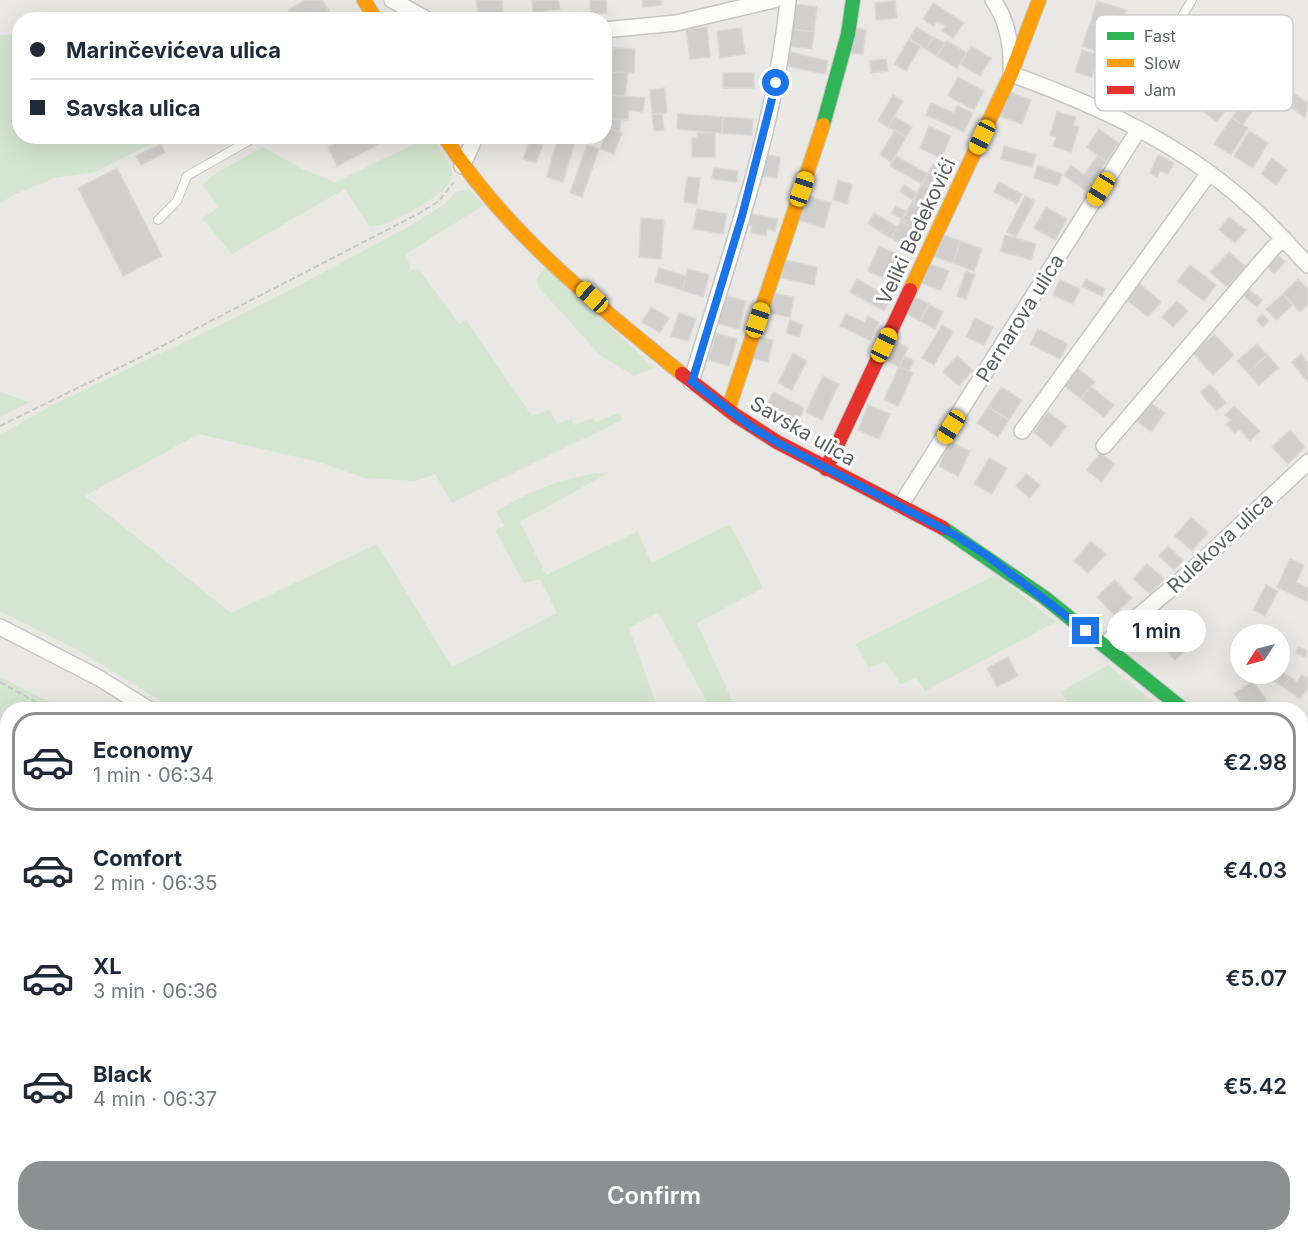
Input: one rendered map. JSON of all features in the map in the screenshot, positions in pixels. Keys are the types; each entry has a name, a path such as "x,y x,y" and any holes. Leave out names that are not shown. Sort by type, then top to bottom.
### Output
{"street":[{"path":"392,0 414,12"},
{"path":"612,29 676,23 774,0"},
{"path":"692,382 761,145 782,51 788,0"},
{"path":"728,410 823,125 848,34 853,0"},
{"path":"993,0 1003,18 1011,43 1011,75 1095,107"},
{"name":"Veliki Bedekovići","path":"826,469 1011,75 1039,0"},
{"path":"1102,111 1139,129 1209,173 1242,199 1308,265"},
{"name":"Pernarova ulica","path":"900,506 1139,129"},
{"name":"Savska ulica","path":"449,144 462,166 487,198 533,244 692,382 728,410 753,428 826,469 900,506 986,555 1174,702"},
{"path":"462,166 472,144"},
{"path":"1022,431 1209,173"},
{"path":"1104,446 1284,239"},
{"name":"Rulekova ulica","path":"1104,645 1187,575 1308,462"},
{"path":"0,627 99,678 137,702"}],"lane":[{"path":"1183,15 1192,0"},
{"path":"158,220 177,201 187,176 243,144"}],"path":[{"path":"0,426 139,358 418,214 439,201 454,183 462,166"},
{"path":"0,682 36,702"}],"green space":[{"path":"12,34 12,144 151,144 95,172 55,178 13,195 0,204 0,35"},
{"path":"414,144 437,144 452,168 447,186 433,198 397,219 375,226 369,226 345,189 232,254 202,218 219,207 202,185 213,175 263,147 302,169 335,182"},
{"path":"469,189 484,205 406,254 411,270 418,268 459,324 466,320 532,416 550,410 557,424 571,419 574,425 592,418 596,422 619,413 622,420 452,503 435,474 416,481 364,478 322,463 199,434 85,496 231,613 377,544 452,667 557,613 540,579 524,583 495,530 504,526 496,511 523,496 565,480 610,472 520,522 546,575 638,531 651,563 730,524 763,588 697,623 733,702 707,702 658,612 629,628 655,702 163,702 76,649 0,611 0,435 51,406 275,298 408,227 445,204 455,192"},
{"path":"546,266 654,368 634,376 600,355 539,288 537,279"},
{"path":"0,392 30,402 0,417"},
{"path":"996,575 1056,622 925,691 916,677 901,685 885,661 869,668 855,644"},
{"path":"1108,665 1154,702 1068,702 1060,692"},
{"path":"0,677 50,702 0,702"}],"building":[{"path":"305,0 322,0 329,11 289,12 288,10"},
{"path":"476,0 502,0 503,12 478,12"},
{"path":"532,0 558,0 560,9 533,12"},
{"path":"590,0 606,0 607,12 590,12"},
{"path":"642,0 661,0 661,5 643,7"},
{"path":"895,1 897,18 876,20 875,3"},
{"path":"1097,1 1126,10 1124,15 1095,15 1095,26 1090,24"},
{"path":"933,3 964,23 953,38 942,31 945,26 937,21 933,26 923,19"},
{"path":"793,4 817,7 814,32 790,29"},
{"path":"1090,24 1095,26 1095,50 1082,46"},
{"path":"707,27 710,57 690,59 686,29"},
{"path":"916,27 933,37 926,49 909,39"},
{"path":"741,28 745,54 720,58 717,31"},
{"path":"853,28 866,30 863,54 850,53"},
{"path":"790,29 814,32 812,49 788,46"},
{"path":"933,37 945,43 937,56 926,49"},
{"path":"909,39 921,46 906,71 894,64"},
{"path":"947,41 967,53 957,68 937,56"},
{"path":"971,46 991,58 980,76 960,64"},
{"path":"612,48 635,49 634,73 612,72"},
{"path":"1082,50 1095,54 1092,77 1075,72"},
{"path":"786,51 828,61 825,74 783,65"},
{"path":"886,59 888,71 871,73 870,61"},
{"path":"612,72 628,73 625,96 612,95"},
{"path":"723,73 754,73 754,88 723,88"},
{"path":"958,77 984,91 974,110 948,96"},
{"path":"665,88 667,113 652,114 650,90"},
{"path":"1008,91 1031,100 1022,124 999,116"},
{"path":"1293,93 1308,103 1305,117 1293,109"},
{"path":"612,95 645,98 643,112 629,110 628,120 612,118"},
{"path":"893,95 903,101 888,127 878,121"},
{"path":"931,103 954,113 957,106 973,113 964,132 926,115"},
{"path":"1203,111 1226,111 1217,122"},
{"path":"1237,111 1252,111 1243,125 1232,118"},
{"path":"1057,112 1076,117 1073,125 1079,127 1071,152 1053,146 1056,137 1050,135"},
{"path":"662,113 664,130 654,131 652,114"},
{"path":"678,114 723,117 722,133 677,129"},
{"path":"894,116 912,127 906,137 888,127"},
{"path":"723,117 753,119 752,135 722,133"},
{"path":"612,118 621,119 620,132 612,129"},
{"path":"1232,118 1248,128 1231,155 1214,144"},
{"path":"929,126 951,136 941,158 920,148"},
{"path":"612,129 622,133 614,154 600,149 602,144 612,144"},
{"path":"1099,129 1119,143 1106,162 1087,147"},
{"path":"895,130 906,137 892,162 880,155"},
{"path":"1249,131 1268,143 1253,168 1234,156"},
{"path":"697,133 715,133 715,157 692,157 692,138 697,138"},
{"path":"161,144 165,153 141,165 136,156"},
{"path":"333,144 380,144 337,166 328,147"},
{"path":"529,144 543,145 536,163 523,159"},
{"path":"556,144 575,144 563,182 547,177"},
{"path":"587,145 599,149 582,197 570,193"},
{"path":"1004,146 1036,155 1032,167 1001,159"},
{"path":"763,154 780,157 777,178 759,176"},
{"path":"1098,155 1106,162 1086,191 1064,175 1071,165 1084,175"},
{"path":"1158,155 1174,163 1168,174 1160,171 1157,177 1150,173"},
{"path":"896,156 928,174 922,184 890,166"},
{"path":"1272,158 1287,170 1276,185 1261,174"},
{"path":"933,165 951,175 939,194 922,184"},
{"path":"1038,165 1062,174 1058,186 1034,178"},
{"path":"117,168 162,256 123,276 78,188"},
{"path":"714,168 738,171 737,182 712,179"},
{"path":"687,177 700,178 697,204 684,202"},
{"path":"838,180 852,185 847,204 833,200"},
{"path":"999,182 1022,194 1017,204 994,192"},
{"path":"922,184 939,194 929,212 912,202"},
{"path":"904,185 917,193 913,200 900,192"},
{"path":"805,195 831,203 824,228 798,220"},
{"path":"1025,196 1035,201 1016,237 1007,232"},
{"path":"912,202 929,212 918,231 901,221"},
{"path":"896,206 907,212 902,219 891,213"},
{"path":"1046,207 1067,219 1055,240 1034,228"},
{"path":"697,209 727,214 723,234 693,229"},
{"path":"747,213 778,219 775,231 767,229 766,236 751,233 752,226 745,225"},
{"path":"874,213 898,227 891,238 868,224"},
{"path":"1229,217 1246,230 1235,243 1219,230"},
{"path":"641,218 664,220 661,259 639,257"},
{"path":"901,221 918,231 909,248 891,238"},
{"path":"941,234 960,241 953,263 933,256"},
{"path":"1005,235 1036,244 1031,260 1000,251"},
{"path":"960,241 982,249 974,271 953,263"},
{"path":"879,246 907,259 896,284 868,271"},
{"path":"1229,252 1246,267 1227,287 1210,272"},
{"path":"1277,254 1285,262 1274,274 1266,265"},
{"path":"785,260 817,267 814,285 781,278"},
{"path":"929,264 949,271 941,290 922,283"},
{"path":"1190,265 1216,285 1204,301 1177,281"},
{"path":"659,268 686,276 682,290 655,282"},
{"path":"688,269 709,275 703,297 682,290"},
{"path":"966,271 975,275 966,299 957,296"},
{"path":"857,279 891,298 884,311 850,292"},
{"path":"1086,279 1105,289 1102,296 1082,287"},
{"path":"1298,279 1308,289 1308,304 1300,312 1283,294"},
{"path":"1060,280 1080,289 1073,304 1053,295"},
{"path":"1139,283 1161,302 1148,317 1126,299"},
{"path":"1246,287 1262,300 1257,307 1241,294"},
{"path":"772,293 794,297 790,317 768,313"},
{"path":"1283,294 1293,305 1276,320 1266,309"},
{"path":"723,295 746,301 739,329 716,323"},
{"path":"913,296 929,304 920,321 905,313"},
{"path":"1177,301 1188,311 1173,327 1162,317"},
{"path":"928,304 943,312 935,329 920,321"},
{"path":"651,307 669,318 660,333 642,322"},
{"path":"679,313 696,319 688,341 671,336"},
{"path":"846,314 865,323 868,316 879,322 870,340 840,326"},
{"path":"1262,314 1269,321 1263,327 1256,320"},
{"path":"975,318 993,327 984,345 966,337"},
{"path":"790,320 803,325 799,337 786,333"},
{"path":"942,325 953,332 934,365 922,358"},
{"path":"1038,329 1068,344 1060,359 1030,344"},
{"path":"716,333 737,339 729,366 708,360"},
{"path":"1214,334 1234,355 1213,375 1193,353"},
{"path":"755,336 773,340 768,362 751,358"},
{"path":"893,340 908,348 899,367 884,359"},
{"path":"1257,344 1267,355 1248,373 1237,361"},
{"path":"793,353 807,361 792,390 778,383"},
{"path":"1301,354 1308,363 1308,382 1292,362"},
{"path":"1267,355 1279,368 1259,385 1248,373"},
{"path":"905,356 914,361 909,371 899,367"},
{"path":"957,356 973,370 959,386 943,372"},
{"path":"899,367 913,373 898,406 884,400"},
{"path":"1076,367 1095,382 1081,399 1062,384"},
{"path":"823,376 839,384 822,420 806,412"},
{"path":"1210,384 1226,403 1216,411 1200,392"},
{"path":"1001,387 1022,400 1009,420 988,407"},
{"path":"1091,387 1114,405 1104,417 1081,399"},
{"path":"773,392 804,408 799,420 767,404"},
{"path":"1148,401 1165,413 1151,432 1134,419"},
{"path":"868,405 890,414 879,439 858,430"},
{"path":"1234,406 1260,431 1250,441 1239,429 1235,433 1226,424 1231,420 1225,415"},
{"path":"988,407 1009,420 998,437 977,423"},
{"path":"1048,412 1067,426 1051,447 1033,432"},
{"path":"1290,430 1305,447 1288,464 1272,447"},
{"path":"950,442 970,451 958,476 939,466"},
{"path":"1100,453 1115,464 1101,482 1087,470"},
{"path":"989,458 1007,468 992,494 974,484"},
{"path":"1026,474 1040,485 1030,498 1016,486"},
{"path":"1191,517 1208,532 1192,551 1175,536"},
{"path":"1091,541 1106,554 1088,573 1074,561"},
{"path":"1168,546 1183,560 1174,570 1159,556"},
{"path":"1290,559 1304,565 1296,583 1308,588 1308,602 1277,587"},
{"path":"1147,564 1164,579 1150,594 1133,579"},
{"path":"1115,580 1132,598 1114,615 1097,597"},
{"path":"1266,585 1278,591 1265,616 1253,610"},
{"path":"1154,608 1167,621 1150,638 1137,625"},
{"path":"1177,622 1194,642 1175,660 1157,640"},
{"path":"1298,647 1308,651 1305,657 1296,653"},
{"path":"1008,657 1018,676 997,687 987,668"},
{"path":"1302,675 1308,679 1308,688 1300,699 1283,687 1285,684 1290,684 1290,677 1297,682"},
{"path":"1248,684 1254,684 1267,700 1264,702 1240,702 1234,694"}],"traffic: fast":[{"path":"823,125 848,34 853,0"},
{"path":"943,528 1045,598 1174,702"}],"traffic: slow":[{"path":"364,0 371,12"},
{"path":"910,290 1011,74 1039,0"},
{"path":"728,410 823,125"},
{"path":"449,144 494,203 553,264 584,293 682,374"}],"traffic: jam":[{"path":"826,469 910,290"},
{"path":"682,374 735,415 777,442 943,528"}],"route":[{"path":"776,83 742,216 692,382 753,428 780,444 955,535 986,555 1086,631"}]}
